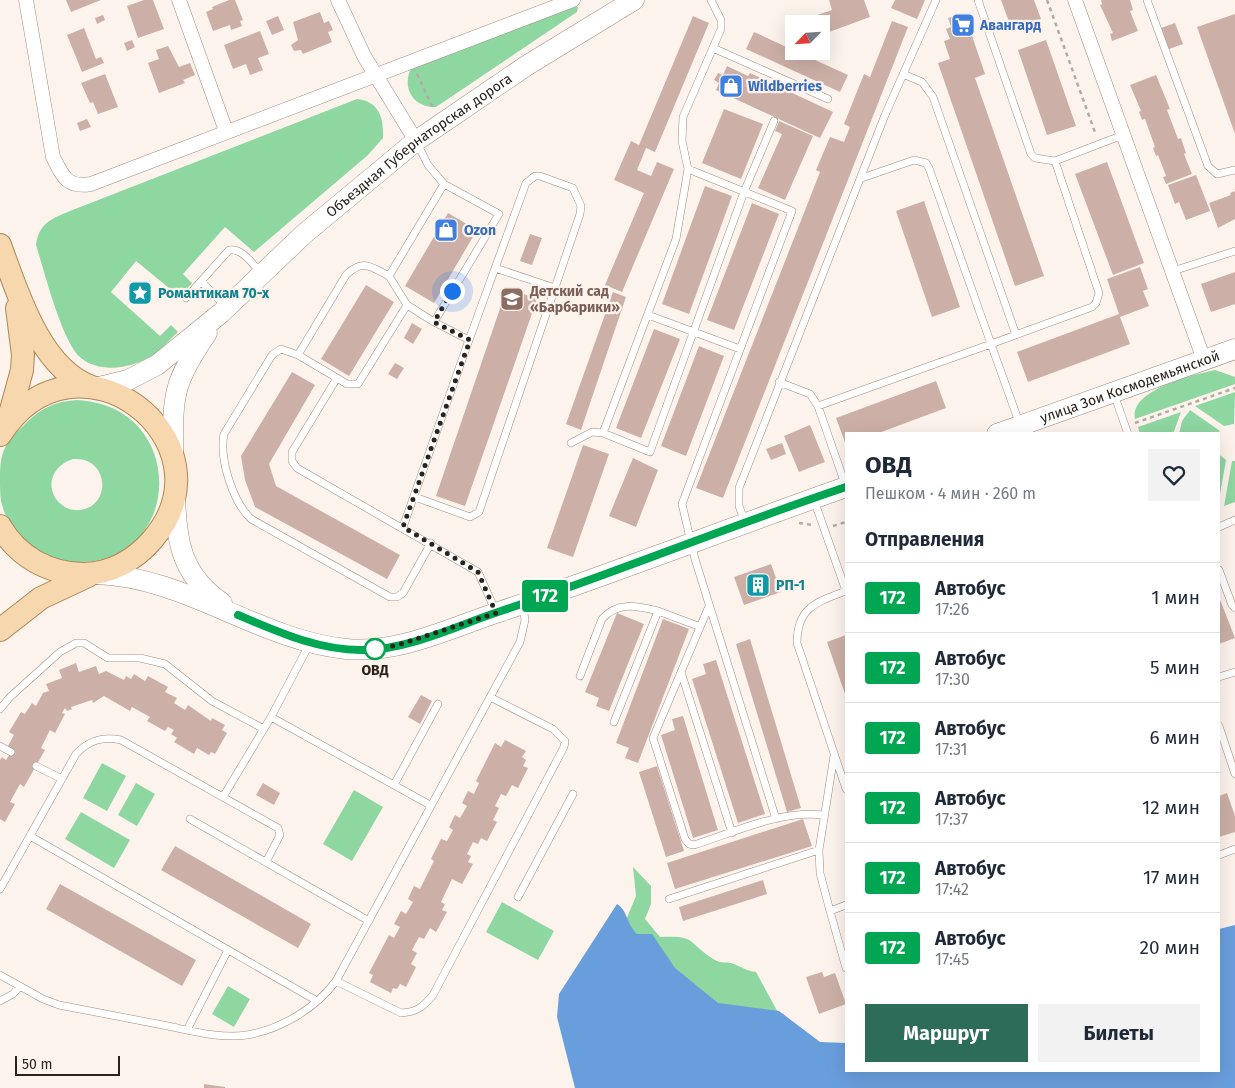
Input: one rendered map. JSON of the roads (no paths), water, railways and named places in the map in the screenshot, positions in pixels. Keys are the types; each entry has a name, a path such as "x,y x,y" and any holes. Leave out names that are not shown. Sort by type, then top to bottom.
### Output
{"main road":[{"path":"0,245 36,332 55,360 83,384 114,392 146,412 158,426 168,443 174,471 173,500 166,520 145,548 119,566 93,573 41,598 0,630"},
{"path":"4,429 18,390 23,355 11,274"},
{"path":"4,429 28,404 53,391 81,387 95,388"},
{"path":"0,526 15,547 40,565 68,573 93,573"}],"street":[{"path":"26,0 53,158 61,174 68,182 79,186 91,184 411,60 573,0"},
{"path":"179,0 226,131"},
{"path":"338,0 356,41 416,141"},
{"name":"Объездная Губернаторская дорога","path":"223,310 340,203 416,141 542,55 634,0"},
{"path":"1075,0 1174,271 1204,360"},
{"path":"95,388 128,380 150,370 223,310"},
{"path":"223,310 193,354 176,386 172,420 176,527 180,550 187,567 216,599 238,615"},
{"name":"улица Зои Космодемьянской","path":"1002,432 1235,349"},
{"path":"93,573 144,579 271,629 311,642 346,649 380,649 416,640 522,604 845,487"}],"lane":[{"path":"603,433 676,239 688,169 682,141 683,117 721,29 721,20 711,0"},
{"path":"746,523 739,506 739,488 779,382 862,178 885,115 936,0"},
{"path":"978,0 1031,154 1035,158 1055,161 1123,135"},
{"path":"1147,0 1208,166 1217,174 1235,170"},
{"path":"713,48 828,99"},
{"path":"903,74 922,82 933,97 1016,335"},
{"path":"571,444 592,432 603,433 650,452 744,192 774,121"},
{"path":"416,141 428,165 444,184 512,220"},
{"path":"862,178 914,160 926,163 1020,425"},
{"path":"818,406 1092,307 1098,298 1098,293 1055,161"},
{"path":"688,169 792,211 682,504 690,544 776,818"},
{"path":"403,527 526,183 535,176 566,185 578,194 581,206 580,214 479,512 470,517 415,497"},
{"path":"389,276 444,184"},
{"path":"434,322 500,214"},
{"path":"186,298 229,250 234,249 241,252 262,273"},
{"path":"1174,271 1235,251"},
{"path":"298,355 346,275 358,265 368,265 389,276 407,305 434,322 470,340"},
{"path":"495,268 555,288"},
{"path":"201,282 223,310"},
{"path":"407,305 358,384 348,384 298,355 281,349 272,355 224,434 222,456 239,506 251,519 390,597 397,597 402,593 431,543"},
{"path":"648,315 740,349"},
{"path":"337,378 292,452 292,461 297,468 431,543 478,572 496,613"},
{"path":"779,382 810,394 818,406 845,484"},
{"path":"1113,392 1127,432"},
{"path":"814,498 845,588"},
{"path":"1220,527 1235,520"},
{"path":"1220,573 1232,605 1235,608"},
{"path":"845,591 812,606 804,613 797,629 797,643 845,786"},
{"path":"0,975 19,987 59,1005 211,1034 245,1035 285,1022 317,1001 336,981 520,642 525,620 522,604"},
{"path":"580,676 602,619 608,612 623,605 658,611 698,626"},
{"path":"709,606 698,626 681,672 652,738 685,840 689,844 694,845 776,818 803,813 823,815"},
{"path":"614,722 658,611"},
{"path":"223,796 264,729 311,642"},
{"path":"0,709 10,697 60,652 76,643 84,643 108,658 140,658 165,664 212,701 264,729"},
{"path":"681,672 732,833"},
{"path":"1220,677 1235,672"},
{"path":"336,981 401,1013 422,1008 433,996 564,747 565,741 553,729 490,696"},
{"path":"394,785 438,704"},
{"path":"271,716 430,805"},
{"path":"1220,729 1235,774"},
{"path":"0,889 76,754 82,748 107,737 121,740 278,828 280,836 266,862"},
{"path":"0,746 11,752"},
{"path":"834,754 823,815 820,873 845,964"},
{"path":"36,766 62,779"},
{"path":"518,897 573,794"},
{"path":"190,819 369,920"},
{"path":"30,836 317,1001"},
{"path":"1220,855 1235,849"},
{"path":"669,899 820,850"},
{"path":"830,911 845,905"},
{"path":"187,1030 228,950"},
{"path":"0,1001 19,987"}],"water":[{"path":"617,904 623,910 637,934 652,934 675,968 718,1003 779,1011 820,1042 845,1043 845,1072 1220,1072 1220,929 1235,925 1235,1088 575,1088 557,1017 559,994"}],"place":[{"name":"Авангард","path":"963,25"},
{"name":"Wildberries","path":"731,86"},
{"name":"Ozon","path":"446,230"},
{"name":"Романтикам 70-х","path":"140,293"},
{"name":"Детский сад «Барбарики»","path":"512,299"},
{"name":"РП-1","path":"758,585"},
{"name":"ОВД","path":"375,649"}]}
